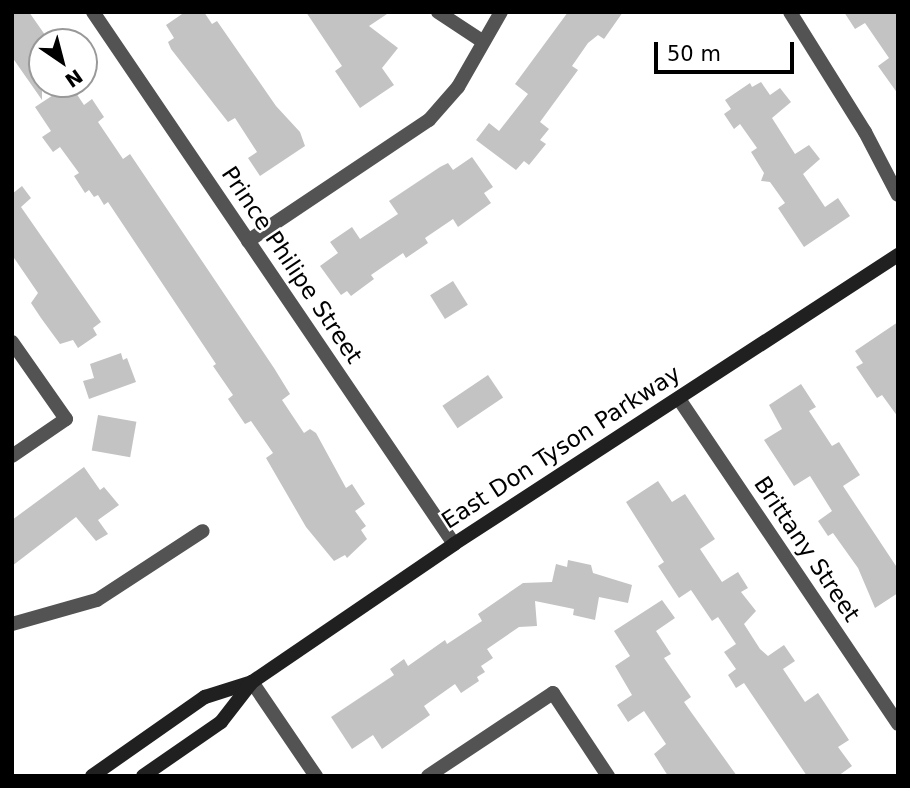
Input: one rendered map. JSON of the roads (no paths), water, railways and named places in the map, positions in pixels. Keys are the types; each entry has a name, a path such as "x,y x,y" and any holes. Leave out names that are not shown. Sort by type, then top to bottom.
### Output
{"main road":[{"name":"East Don Tyson Parkway","path":"92,776 205,696 252,682 454,544 898,255"},
{"name":"East Don Tyson Parkway","path":"143,776 221,722 252,682"}],"street":[{"name":"Prince Philipe Street","path":"93,12 454,544"},
{"path":"438,12 482,41"},
{"path":"248,242 429,120 458,87 482,41 502,12"},
{"path":"790,12 865,132 898,195"},
{"path":"12,342 66,419 12,456"},
{"name":"Brittany Street","path":"679,399 898,724"},
{"path":"12,624 97,600 203,531"},
{"path":"252,682 316,776"},
{"path":"428,776 553,693 608,776"}]}
